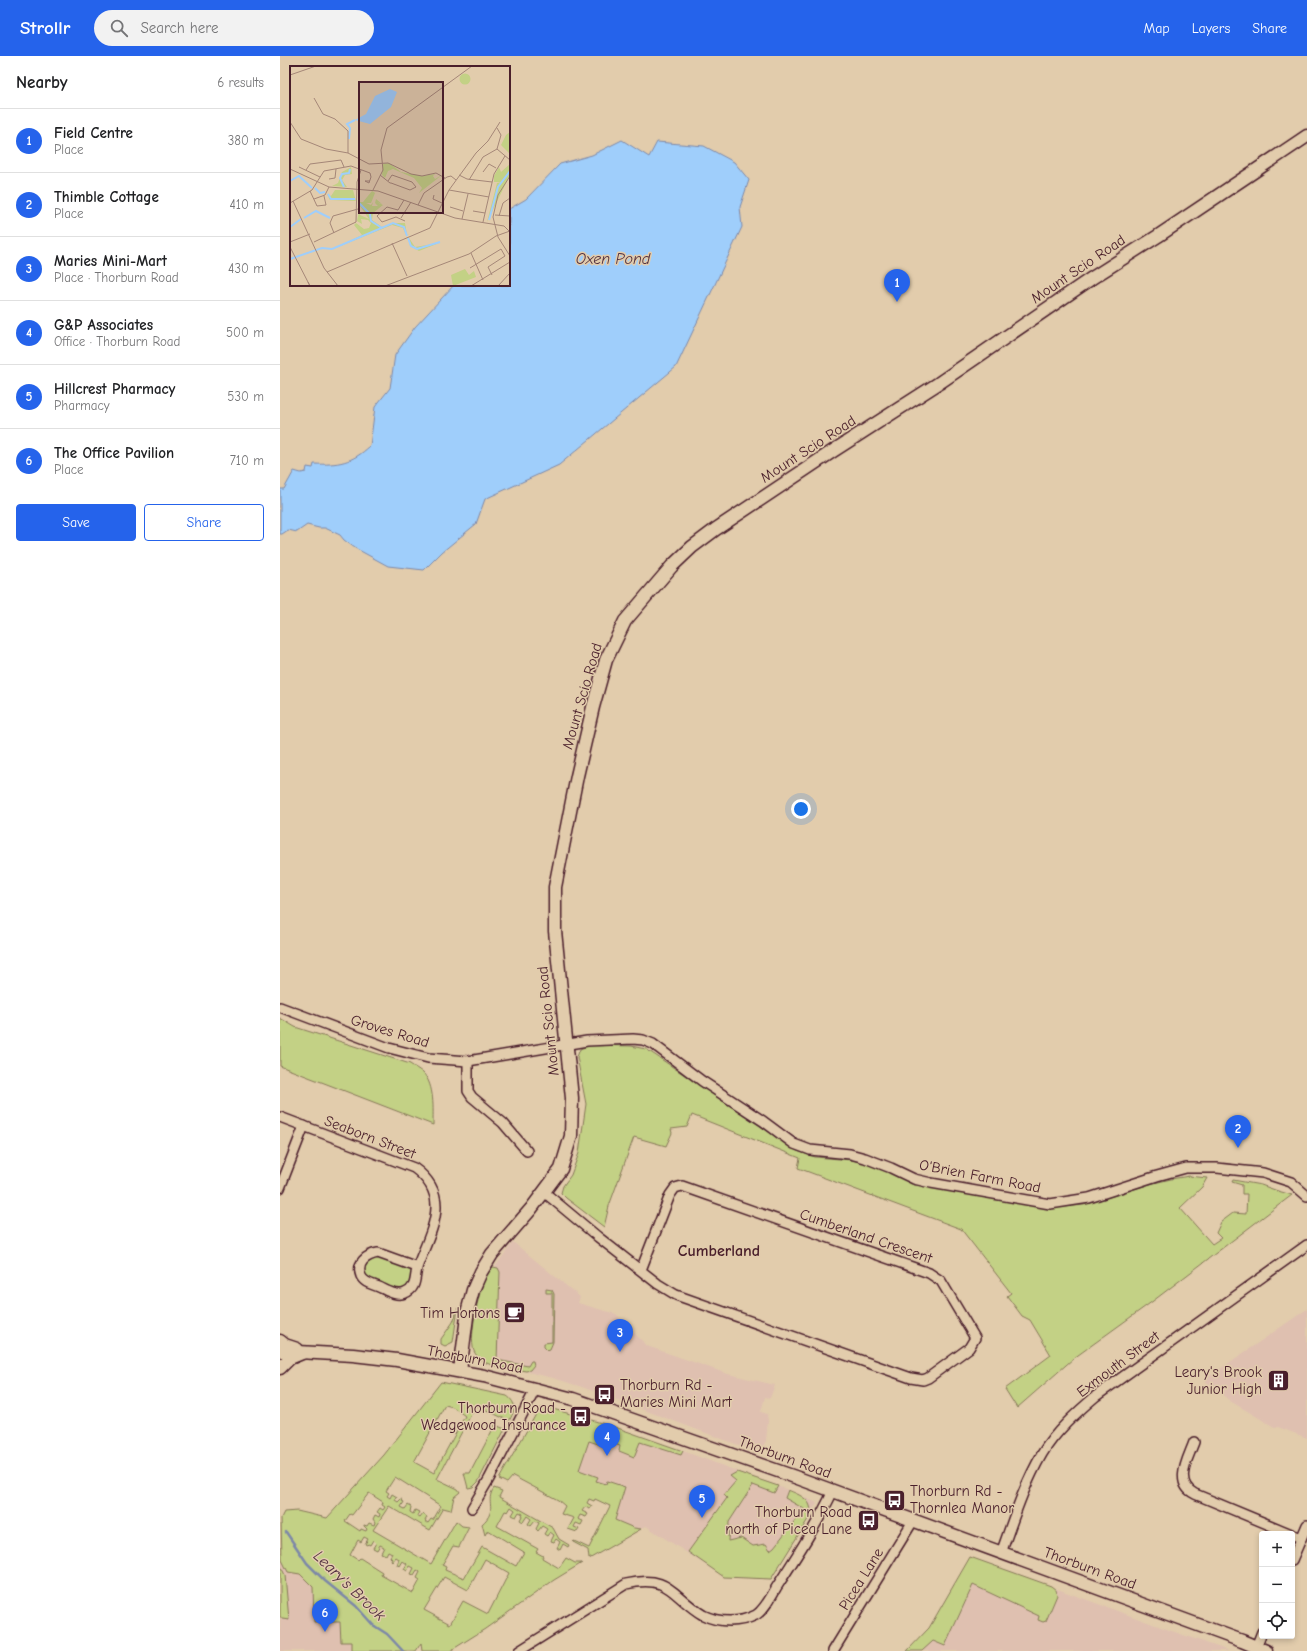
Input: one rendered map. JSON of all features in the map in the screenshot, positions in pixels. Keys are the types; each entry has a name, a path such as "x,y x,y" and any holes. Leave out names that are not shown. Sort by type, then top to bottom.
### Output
{"street":[{"name":"Mount Scio Road","path":"460,1371 468,1309 473,1290 481,1272 492,1254 544,1192 561,1169 571,1136 572,1098 555,915 555,887 585,740 606,660 619,632 635,609 672,566 692,547 722,525 939,383 1092,278 1158,236 1307,136"},
{"name":"Groves Road","path":"280,1007 404,1053 428,1058 468,1061 566,1044"},
{"name":"O'Brien Farm Road","path":"566,1044 587,1041 644,1040 653,1044 702,1081 763,1121 794,1144 810,1150 850,1154 865,1158 914,1179 931,1183 1050,1204 1089,1198 1186,1168 1218,1168 1264,1173 1291,1182 1307,1196"},
{"path":"468,1061 468,1091 472,1097 501,1120 526,1151"},
{"name":"Seaborn Street","path":"280,1117 414,1168 422,1174 434,1191 436,1214 434,1224 417,1267 415,1283 411,1290 404,1294 397,1294 365,1282 361,1277 360,1270 361,1263 364,1258 378,1253 417,1267"},
{"path":"280,1188 304,1126"},
{"name":"Cumberland Crescent","path":"544,1192 598,1237 666,1290 691,1302 917,1380 928,1378 969,1348 975,1338 941,1282 929,1273 682,1186 676,1188 670,1195 641,1270"},
{"name":"Exmouth Street","path":"1001,1553 1022,1498 1042,1454 1069,1421 1096,1396 1307,1245"},
{"path":"280,1341 285,1345 303,1352"},
{"name":"Thorburn Road","path":"280,1351 376,1358 460,1371 536,1388 620,1414 1001,1553 1258,1650"},
{"path":"280,1368 290,1358 303,1352"},
{"path":"472,1508 490,1479 536,1388"},
{"path":"1194,1442 1182,1474 1183,1482 1187,1489 1195,1494 1301,1538"},
{"path":"519,1651 626,1584 638,1581 654,1582 669,1587 703,1614 716,1620 729,1621 744,1619 757,1614 766,1604 795,1559 825,1509 833,1492"},
{"name":"Picea Lane","path":"833,1651 913,1521"},
{"path":"1295,1553 1307,1525"},
{"path":"1258,1650 1260,1639"}],"shaded area":[{"path":"513,1242 580,1297 578,1303 616,1314 647,1346 728,1374 775,1385 770,1398 765,1397 761,1412 767,1414 768,1421 766,1441 763,1446 758,1450 749,1449 582,1387 553,1378 480,1360 473,1347 478,1299 493,1267 495,1267"},
{"path":"1307,1309 1307,1438 1278,1427 1276,1428 1230,1401 1204,1380"},
{"path":"589,1419 683,1451 788,1490 817,1503 771,1579 724,1577 646,1526 608,1548 621,1500 576,1485 574,1465"},
{"path":"280,1549 282,1560 300,1574 368,1643 389,1651 280,1651"},
{"path":"970,1557 1229,1651 907,1651 929,1628"}],"green space":[{"path":"280,1018 295,1027 410,1064 423,1073 430,1084 433,1105 433,1125 280,1066"},
{"path":"590,1045 631,1046 646,1049 797,1151 815,1157 852,1160 866,1163 896,1175 914,1185 942,1188 1034,1206 1053,1208 1084,1205 1150,1184 1171,1179 1189,1176 1207,1178 1202,1187 1180,1208 1212,1244 1221,1238 1216,1233 1221,1222 1233,1213 1246,1214 1247,1194 1242,1194 1242,1185 1232,1182 1233,1180 1261,1185 1292,1195 1153,1301 1074,1358 1017,1408 1005,1389 1051,1355 1030,1320 1022,1316 1007,1296 1011,1293 961,1229 798,1168 800,1158 692,1115 687,1127 671,1129 672,1133 666,1146 634,1137 609,1206 604,1227 566,1198 561,1193 563,1186 571,1175 579,1153 586,1104 577,1057 580,1049"},
{"path":"372,1254 417,1267 417,1275 404,1294 365,1282 361,1263"},
{"path":"493,1267 498,1268 500,1272 497,1360 528,1366 531,1361 533,1361 534,1365 530,1370 526,1371 490,1364 480,1359 474,1350 472,1339 477,1305 484,1281"},
{"path":"546,1289 552,1290 554,1294 553,1342 550,1349 547,1350 544,1347 544,1343 552,1342 552,1293 546,1293"},
{"path":"458,1308 453,1342 445,1346 441,1344 441,1339 453,1322"},
{"path":"441,1382 507,1396 514,1404 514,1411 509,1421 476,1405 437,1479 458,1489 460,1492 454,1497 451,1510 443,1508 430,1530 389,1506 373,1530 431,1564 456,1521 462,1526 469,1527 459,1547 453,1546 442,1565 446,1567 445,1570 464,1578 482,1547 516,1566 524,1552 488,1530 485,1535 482,1524 490,1514 490,1497 494,1488 502,1491 499,1497 553,1528 559,1539 569,1545 568,1547 563,1544 560,1550 557,1548 560,1542 556,1539 554,1542 551,1541 554,1535 550,1532 547,1536 544,1534 547,1529 542,1526 538,1531 536,1529 539,1523 535,1521 531,1526 528,1524 531,1519 527,1516 523,1522 520,1520 523,1514 519,1512 516,1517 512,1515 515,1510 511,1507 508,1512 505,1511 497,1526 538,1549 536,1552 543,1556 542,1558 559,1568 566,1558 575,1563 582,1563 554,1580 485,1629 450,1651 422,1651 421,1643 416,1651 352,1651 352,1642 341,1642 340,1622 314,1622 313,1587 300,1574 288,1572 282,1560 281,1518 284,1512 297,1511 327,1518 384,1455","holes":["445,1405 453,1407 465,1416 434,1473 414,1462","395,1477 441,1506 433,1520 431,1519 428,1523 425,1521 427,1517 423,1514 420,1518 417,1516 419,1512 415,1510 413,1514 410,1512 411,1507 408,1505 405,1509 401,1507 404,1502 402,1501 403,1500 401,1499 398,1502 395,1500 397,1497 392,1494 390,1498 387,1496 389,1493 386,1491","369,1493 383,1502 382,1505 385,1507 383,1510 380,1508 377,1512 380,1514 379,1517 375,1515 373,1519 375,1522 374,1525 369,1523 367,1526 364,1525 367,1529 366,1531 361,1529 360,1531 345,1521 350,1514 352,1515","364,1537 368,1539 365,1544 367,1545 370,1545 373,1540 376,1543 373,1548 377,1550 380,1545 384,1547 381,1553 386,1555 388,1551 392,1553 390,1557 392,1562 396,1557 399,1559 397,1565 400,1566 403,1561 407,1564 404,1569 407,1571 410,1566 414,1568 411,1574 414,1575 417,1570 420,1572 417,1578 420,1580 413,1593 381,1575 382,1572 360,1558 358,1560 350,1555 358,1540 361,1542","485,1559 509,1573 488,1614 463,1601 450,1624 424,1610 444,1577 468,1590"]},
{"path":"546,1407 612,1426 683,1451 681,1455 640,1442 634,1457 619,1451 620,1446 603,1440 601,1445 589,1441 579,1470 598,1477 596,1481 606,1484 607,1481 625,1487 615,1520 634,1528 641,1529 589,1559 588,1550 573,1542 574,1541 589,1548 610,1506 595,1499 594,1501 589,1499 587,1503 592,1506 590,1509 585,1507 582,1511 588,1514 586,1517 580,1515 578,1519 583,1521 581,1525 576,1523 574,1527 579,1529 577,1532 568,1529 574,1518 561,1514 565,1506 558,1500 513,1476 507,1483 499,1479 539,1409"},
{"path":"495,1425 505,1429 478,1482 473,1487 468,1488 464,1473 470,1473"},
{"path":"737,1472 778,1486 774,1493 753,1485 729,1522 728,1541 741,1538 753,1546 766,1544 770,1550 804,1509 785,1498 788,1490 801,1496 810,1506 810,1516 771,1579 724,1577 688,1552 727,1498 724,1495 736,1481 730,1476"},
{"path":"970,1557 1051,1586 1056,1590 1057,1595 1046,1621 1043,1622 1038,1620 1039,1616 973,1585 945,1646 933,1641 922,1651 907,1651 929,1628"},
{"path":"280,1565 285,1575 289,1620 282,1619 280,1616"}],"water":[{"name":"Oxen Pond","path":"622,140 649,157 657,142 704,146 734,162 749,180 740,207 742,227 676,367 559,465 485,499 476,524 442,552 424,570 388,566 355,548 340,535 325,528 307,525 297,532 288,530 280,534 280,489 284,489 294,471 301,473 306,472 307,467 313,468 314,464 344,462 357,456 370,446 375,407 390,388 395,355 415,327 453,286 510,286 510,208 526,199 560,164 592,155"}],"waterway":[{"name":"Leary's Brook","path":"286,1532 307,1563 325,1581 356,1606 373,1625 387,1634 403,1651"}],"place":[{"name":"Field Centre","path":"897,302"},
{"name":"Thimble Cottage","path":"1238,1148"},
{"name":"Tim Hortons","path":"515,1313"},
{"name":"Maries Mini-Mart","path":"620,1352"},
{"name":"Leary's Brook Junior High","path":"1278,1381"},
{"name":"Thorburn Rd - Maries Mini Mart","path":"604,1394"},
{"name":"Thorburn Road - Wedgewood Insurance","path":"581,1417"},
{"name":"G&P Associates","path":"607,1456"},
{"name":"Thorburn Rd - Thornlea Manor","path":"895,1500"},
{"name":"Hillcrest Pharmacy","path":"702,1518"},
{"name":"Thorburn Road north of Picea Lane","path":"868,1521"},
{"name":"The Office Pavilion","path":"325,1632"}],"district":[{"name":"Cumberland","path":"719,1250"}]}
